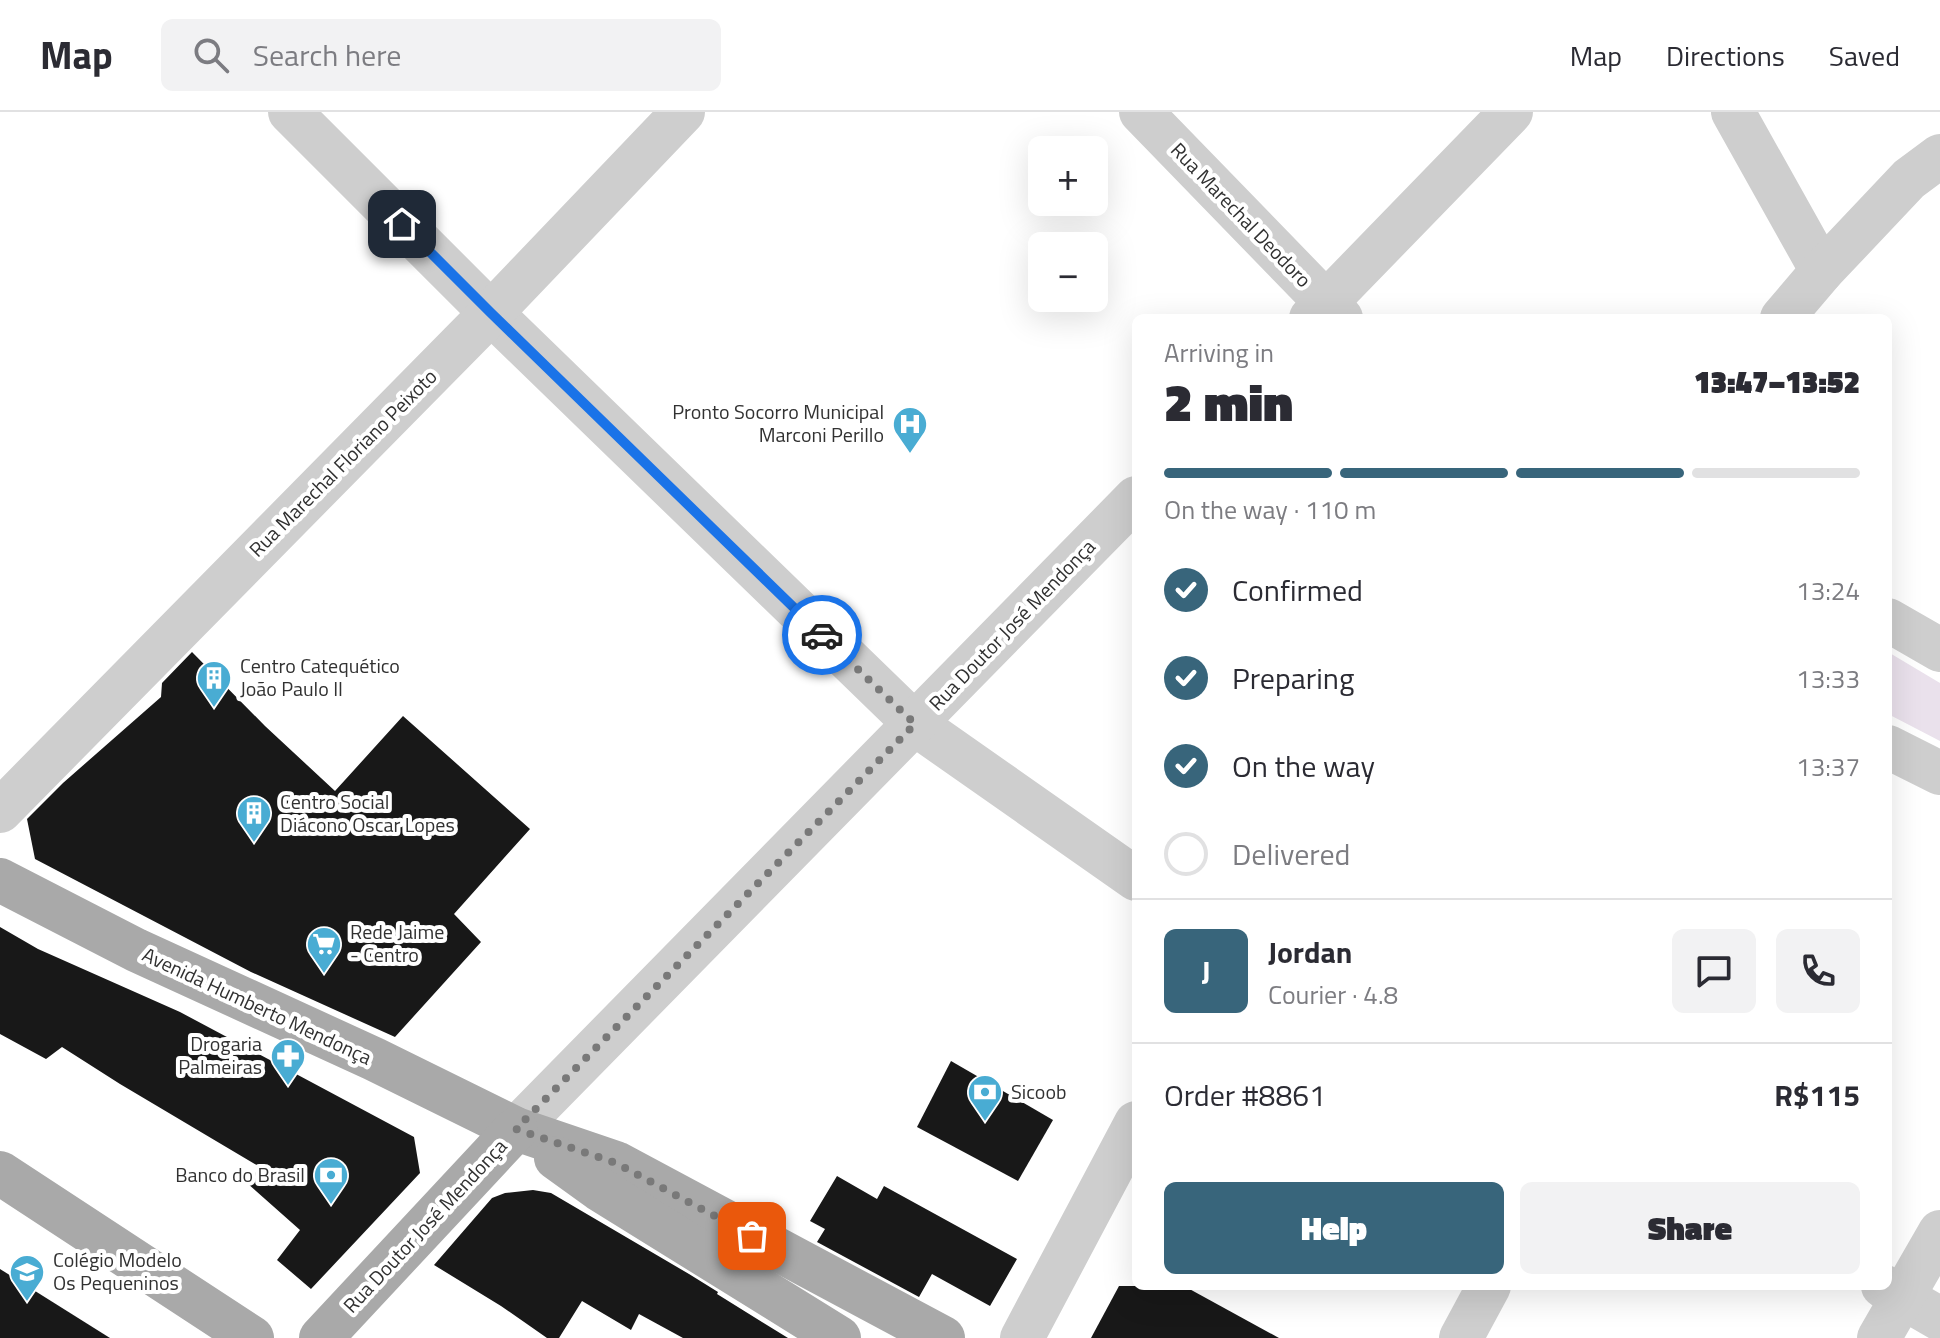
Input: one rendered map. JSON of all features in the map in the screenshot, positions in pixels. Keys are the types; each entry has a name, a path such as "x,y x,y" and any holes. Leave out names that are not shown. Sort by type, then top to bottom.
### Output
{"main road":[{"name":"Avenida Humberto Mendonça","path":"0,880 136,950 374,1059 516,1129 616,1163 943,1338"},
{"name":"Avenida Humberto Mendonça","path":"516,1129 599,1189 839,1338"},
{"name":"Rua Doutor José Mendonça","path":"321,1338 516,1129"},
{"path":"0,1173 252,1338"}],"street":[{"path":"290,112 491,313 915,724 1132,876"},
{"name":"Rua Marechal Floriano Peixoto","path":"0,811 491,313 683,112"},
{"name":"Rua Marechal Deodoro","path":"1141,112 1327,313"},
{"path":"1327,313 1511,112"},
{"path":"1733,112 1822,271"},
{"path":"1785,314 1909,179 1940,156"},
{"name":"Rua Doutor José Mendonça","path":"516,1129 1132,502"},
{"path":"1892,622 1940,650"},
{"path":"1892,749 1940,773"},
{"path":"1022,1338 1132,1131"},
{"path":"1879,1338 1892,1292 1940,1232"},
{"path":"1461,1338 1487,1290"},
{"path":"1892,1292 1940,1319"}],"shaded area":[{"path":"1892,654 1940,683 1940,741 1892,716"}],"building":[{"path":"192,652 335,791 403,716 530,829 454,914 481,942 395,1037 251,972 35,859 27,819 161,697 162,683"},
{"path":"0,927 38,949 180,1012 414,1137 420,1173 311,1289 277,1260 300,1230 247,1183 260,1167 62,1047 46,1059 0,1034"},
{"name":"Sicoob","path":"951,1061 1053,1120 1018,1181 917,1127"},
{"path":"837,1176 877,1199 884,1186 1017,1259 990,1306 932,1274 919,1297 817,1242 825,1229 810,1221"},
{"path":"533,1190 551,1193 689,1274 788,1338 683,1338 639,1314 631,1330 582,1301 559,1338 547,1338 434,1265 492,1198 505,1193"},
{"name":"Colégio Modelo Os Pequeninos","path":"0,1269 110,1338 0,1338"},
{"path":"1119,1286 1132,1286 1132,1290 1191,1290 1279,1338 1091,1338"}],"way so far":[{"path":"752,1236 616,1163 516,1129 915,724 822,635"}],"place":[{"name":"Pronto Socorro Municipal Marconi Perillo","path":"910,455"},
{"name":"Centro Catequético João Paulo II","path":"214,709"},
{"name":"Centro Social Diácono Oscar Lopes","path":"254,844"},
{"name":"Rede Jaime - Centro","path":"324,975"},
{"name":"Drogaria Palmeiras","path":"288,1087"},
{"name":"Sicoob","path":"985,1123"},
{"name":"Banco do Brasil","path":"331,1206"},
{"name":"Colégio Modelo Os Pequeninos","path":"27,1303"}],"route":[{"path":"402,224 822,635"}]}
